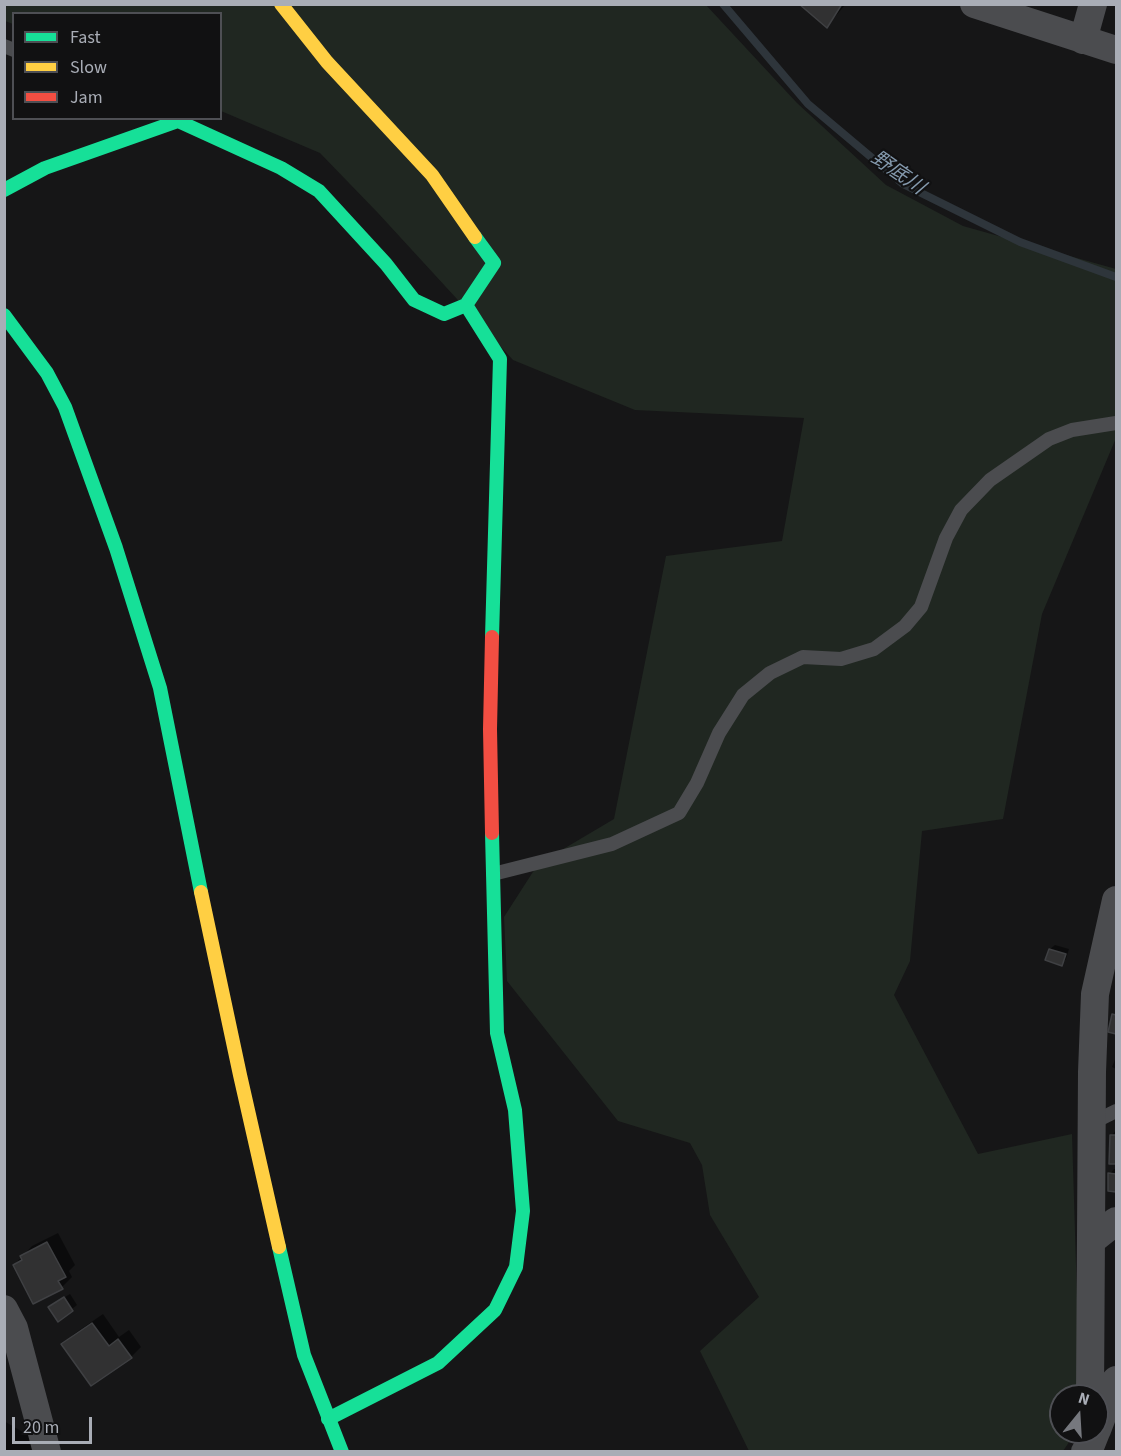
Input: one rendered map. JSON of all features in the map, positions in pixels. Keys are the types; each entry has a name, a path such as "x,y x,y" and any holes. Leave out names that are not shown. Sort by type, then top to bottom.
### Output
{"street":[{"path":"4,190 45,168 176,120 281,168 319,191 386,264 414,300 444,314 466,305 494,263 432,175 327,62 281,4"},
{"path":"974,4 1116,50"},
{"path":"1083,40 1093,4"},
{"path":"328,1419 438,1363 495,1310 516,1267 523,1211 515,1110 497,1033 490,729 500,359 466,305"},
{"path":"4,315 47,373 64,407 116,548 160,688 240,1075 301,1344 342,1452"},
{"path":"1090,1384 1091,1241 1104,1117 1095,994 1116,900"},
{"path":"1091,1241 1116,1221"},
{"path":"4,1309 14,1328 46,1452"},
{"path":"1109,1397 1116,1380"}],"lane":[{"path":"493,874 612,844 679,813 696,783 718,733 743,695 770,673 803,657 841,659 874,649 905,626 921,607 946,538 961,510 990,480 1049,439 1072,430 1116,423"}],"shaded area":[{"path":"4,5 706,5 797,103 886,185 963,226 1116,269 1116,438 1042,614 1003,819 922,831 910,961 894,995 978,1154 1072,1134 1080,1384 1049,1384 1049,1444 1068,1444 1063,1451 749,1451 700,1351 759,1297 710,1215 702,1165 690,1143 618,1121 507,981 504,917 538,864 614,819 666,556 782,541 804,418 635,410 513,360 320,153 222,111 222,12 12,12 12,24 5,21"}],"building":[{"path":"799,4 842,4 827,28"},
{"path":"1049,949 1066,954 1062,966 1045,960"},
{"path":"1112,1014 1116,1015 1116,1034 1108,1032"},
{"path":"1110,1135 1116,1135 1116,1164 1109,1164"},
{"path":"1108,1173 1116,1174 1116,1192 1108,1191"},
{"path":"47,1242 66,1277 58,1281 63,1289 33,1304 13,1265 22,1260 20,1256"},
{"path":"64,1297 73,1311 58,1322 48,1307"},
{"path":"92,1323 109,1346 118,1339 132,1358 91,1386 61,1344"}],"waterway":[{"name":"野底川","path":"723,4 808,104 903,184 1020,242 1116,277"}],"traffic: fast":[{"path":"4,190 45,168 178,121 281,168 319,191 386,264 414,300 444,314 466,305 494,263 475,237"},
{"path":"466,305 500,359 492,637"},
{"path":"4,315 47,373 65,407 116,548 160,688 201,892"},
{"path":"328,1419 438,1363 495,1310 516,1267 523,1211 515,1110 497,1033 492,833"},
{"path":"279,1247 304,1355 342,1452"}],"traffic: slow":[{"path":"281,4 327,62 432,175 475,237"},
{"path":"201,892 279,1247"}],"traffic: jam":[{"path":"492,637 490,729 492,833"}]}
